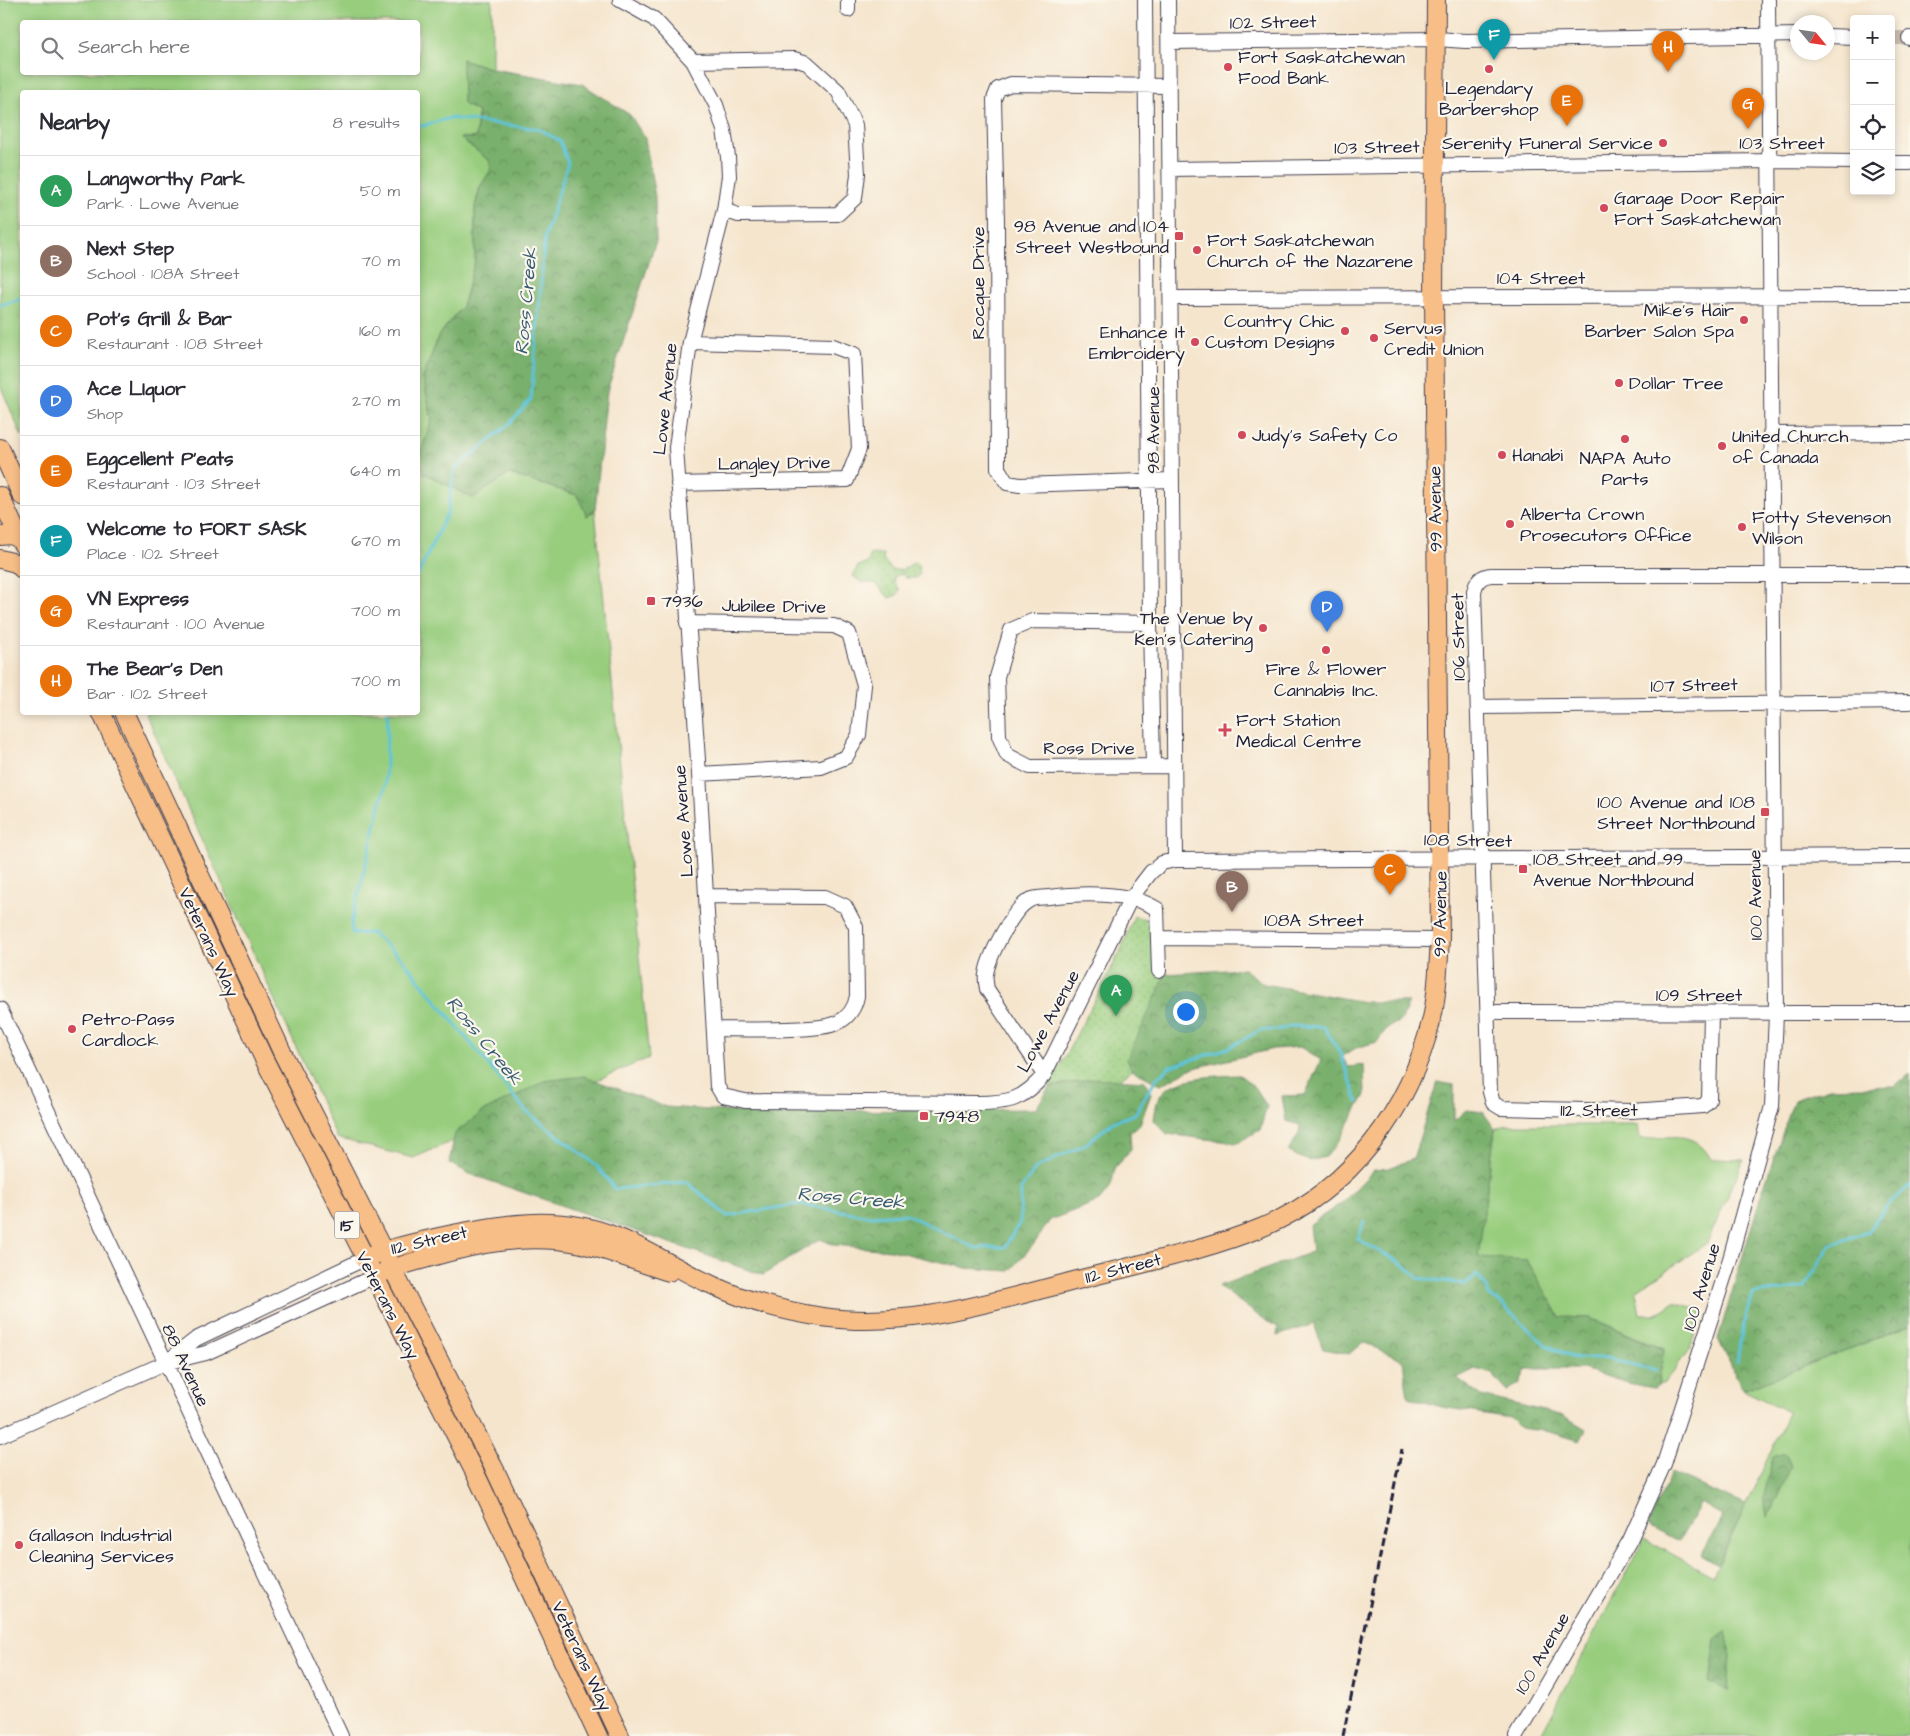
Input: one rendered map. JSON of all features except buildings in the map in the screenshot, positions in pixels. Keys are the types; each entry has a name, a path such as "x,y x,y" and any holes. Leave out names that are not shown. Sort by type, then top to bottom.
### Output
{"main road":[{"name":"99 Avenue","path":"1432,1017 1437,989 1440,940 1441,857 1434,296 1436,0"},
{"path":"0,448 20,492"},
{"path":"0,496 20,537"},
{"path":"0,536 11,535 20,540"},
{"path":"0,559 16,563 20,567"},
{"name":"Veterans Way","path":"102,715 264,1059 364,1259 479,1481 598,1736"},
{"name":"Veterans Way","path":"125,715 283,1054 496,1470 620,1736"},
{"name":"112 Street","path":"374,1277 393,1268 459,1249 512,1239 535,1239 580,1244 600,1249 764,1304 820,1317 864,1320 909,1318 960,1310 1236,1237 1286,1216 1307,1203 1346,1172 1369,1148 1395,1113 1415,1072 1432,1017"},
{"name":"112 Street","path":"364,1259 384,1250 498,1225 555,1223 585,1227 617,1237 708,1284"}],"street":[{"name":"Lowe Avenue","path":"620,0 654,19 693,61 716,105 724,130 728,176 724,210 690,342 676,448 719,1090 723,1096 739,1101 1004,1103 1022,1096 1044,1075 1131,898 1152,872 1162,864 1176,860"},
{"path":"1145,0 1150,623 1153,766"},
{"name":"98 Avenue","path":"1168,0 1176,860"},
{"name":"100 Avenue","path":"1516,1736 1630,1540 1646,1509 1667,1457 1730,1259 1772,1106 1776,1014 1773,857 1768,0"},
{"name":"102 Street","path":"1168,42 1437,39 1465,41 1790,35"},
{"path":"1835,36 1850,37"},
{"path":"693,61 800,60 838,91 855,125 858,174 855,198 838,214 738,215 724,210"},
{"name":"Rocque Drive","path":"1169,86 1011,84 998,89 994,99 997,222 998,468 1007,483 1020,485 1171,480"},
{"name":"103 Street","path":"1170,169 1769,161 1850,162"},
{"path":"1895,163 1910,163"},
{"name":"104 Street","path":"1172,298 1434,296 1769,298 1910,296"},
{"name":"Langley Drive","path":"678,484 847,480 859,450 854,354 833,346 690,342"},
{"path":"1770,434 1910,433"},
{"name":"106 Street","path":"1478,706 1474,592 1477,583 1484,576 1910,575"},
{"name":"Ross Drive","path":"1150,623 1032,621 1011,630 997,677 999,736 1007,755 1030,767 1174,766"},
{"name":"Jubilee Drive","path":"687,623 834,626 849,633 864,685 859,735 846,757 820,767 699,774"},
{"name":"107 Street","path":"1478,706 1910,702"},
{"path":"1478,706 1488,1012"},
{"name":"108 Street","path":"1176,860 1441,857 1484,860 1910,856"},
{"path":"1044,1075 987,989 986,974 1013,914 1031,899 1080,894 1131,898 1157,908 1159,938 1158,971"},
{"path":"707,896 824,898 845,906 856,927 858,996 854,1007 842,1020 822,1027 715,1029"},
{"name":"108A Street","path":"1159,938 1440,940"},
{"name":"88 Avenue","path":"0,1008 341,1736"},
{"name":"112 Street","path":"1488,1012 1490,1092 1496,1106 1501,1108 1631,1111 1703,1106 1710,1100 1711,1014"},
{"name":"109 Street","path":"1488,1012 1910,1013"},
{"name":"112 Street","path":"165,1363 196,1339 364,1259"},
{"name":"112 Street","path":"0,1436 165,1363 206,1353 374,1277"}],"green space":[{"path":"0,0 492,0 492,69 462,59 478,112 477,138 461,138 490,161 491,170 480,187 475,207 475,261 462,307 439,335 423,378 432,419 420,456 420,90 20,90 20,432 0,385"},
{"path":"462,59 492,69 582,84 630,115 645,138 655,197 656,241 607,391 595,510 587,516 577,495 509,474 473,498 420,471 420,456 432,419 423,378 439,335 462,307 475,261 475,207 480,187 491,170 490,161 460,138 476,138 478,112 463,104"},
{"path":"420,471 473,498 509,474 577,495 587,516 595,510 649,1058 413,1158 337,1138 146,715 420,715"},
{"path":"870,554 883,554 883,559 892,570 902,570 915,562 919,565 919,575 916,578 906,578 902,574 895,576 894,581 900,590 897,595 889,598 875,583 861,582 853,576 858,566 868,563"},
{"path":"1134,916 1154,921 1157,972 1166,974 1127,1059 1132,1070 1118,1080 1097,1078 1049,1087 1121,950"},
{"path":"1244,969 1264,984 1364,1002 1409,1002 1402,1020 1387,1028 1377,1042 1356,1048 1342,1056 1348,1067 1364,1065 1365,1095 1340,1139 1326,1157 1309,1161 1288,1152 1299,1133 1300,1125 1286,1121 1282,1096 1305,1095 1321,1060 1300,1047 1273,1049 1190,1069 1161,1085 1132,1070 1126,1059 1166,974"},
{"path":"1910,1073 1910,1325 1743,1390 1718,1339 1761,1195 1794,1100 1829,1088 1895,1086"},
{"path":"1240,1075 1254,1087 1267,1106 1260,1130 1237,1143 1167,1134 1154,1120 1159,1097 1165,1090 1174,1085 1196,1078"},
{"path":"584,1076 666,1107 738,1112 1036,1109 1049,1087 1097,1078 1145,1081 1151,1094 1140,1124 1130,1133 1131,1149 1115,1168 1111,1186 1099,1201 1050,1220 1034,1244 1010,1271 966,1268 890,1250 834,1245 820,1239 763,1275 470,1174 449,1163 455,1133 484,1111 545,1081"},
{"path":"1437,1082 1454,1085 1454,1121 1466,1110 1483,1112 1495,1129 1478,1257 1527,1260 1560,1317 1590,1318 1664,1350 1658,1385 1654,1388 1627,1383 1583,1369 1526,1369 1519,1384 1507,1391 1492,1374 1475,1369 1457,1378 1482,1396 1564,1416 1586,1429 1580,1441 1550,1432 1520,1428 1510,1418 1442,1407 1408,1397 1403,1361 1363,1342 1349,1354 1323,1349 1314,1324 1277,1336 1278,1327 1264,1320 1219,1286 1312,1252 1309,1225 1343,1202 1374,1170 1389,1168 1413,1159"},
{"path":"1506,1125 1638,1125 1640,1139 1680,1137 1697,1143 1711,1159 1744,1160 1707,1243 1636,1291 1640,1315 1655,1315 1674,1302 1703,1310 1690,1348 1665,1383 1658,1385 1664,1349 1590,1318 1560,1317 1548,1296 1477,1257 1495,1129"},
{"path":"1910,1325 1910,1736 1540,1736 1644,1539 1713,1576 1789,1412 1743,1390"},
{"path":"1785,1453 1791,1466 1769,1516 1763,1499 1773,1457"},
{"path":"1671,1473 1746,1505 1718,1565 1701,1555 1723,1516 1701,1503 1678,1542 1648,1526"},
{"path":"1726,1631 1731,1656 1728,1691 1709,1682 1715,1639"}],"waterway":[{"name":"Ross Creek","path":"420,126 450,118 539,129 560,141 568,163 545,236 531,399 509,424 454,470 448,511 420,571"},
{"name":"Ross Creek","path":"0,305 20,300"},
{"name":"Ross Creek","path":"388,715 385,786 351,924 353,934 372,933 402,959 526,1111 595,1164 615,1189 687,1182 727,1216 799,1204 871,1216 906,1214 975,1248 1005,1247 1020,1222 1021,1189 1036,1168 1086,1144 1113,1122 1135,1114 1155,1080 1169,1067 1228,1048 1261,1030 1277,1030 1291,1026 1324,1027 1340,1053 1358,1102"},
{"name":"Ross Creek","path":"1737,1362 1741,1336 1753,1294 1805,1287 1830,1245 1867,1232 1885,1208 1910,1185"},
{"name":"Ross Creek","path":"1364,1222 1358,1239 1405,1266 1418,1278 1465,1284 1477,1275 1487,1288 1489,1296 1498,1301 1546,1345 1576,1358 1608,1358 1656,1371"}],"tunnel":[{"path":"1895,38 1909,38"}],"railway":[{"path":"1343,1736 1402,1449"}],"place":[{"name":"Welcome to FORT SASK","path":"1494,60"},
{"name":"Fort Saskatchewan Food Bank","path":"1228,67"},
{"name":"Legendary Barbershop","path":"1489,69"},
{"name":"The Bear's Den","path":"1668,72"},
{"name":"Eggcellent P’eats","path":"1567,126"},
{"name":"VN Express","path":"1748,129"},
{"name":"Serenity Funeral Service","path":"1663,143"},
{"name":"Garage Door Repair Fort Saskatchewan","path":"1604,208"},
{"name":"98 Avenue and 104 Street Westbound","path":"1179,236"},
{"name":"Fort Saskatchewan Church of the Nazarene","path":"1197,250"},
{"name":"Mike's Hair Barber Salon Spa","path":"1744,320"},
{"name":"Country Chic Custom Designs","path":"1345,331"},
{"name":"Servus Credit Union","path":"1374,338"},
{"name":"Enhance It Embroidery","path":"1195,342"},
{"name":"Dollar Tree","path":"1619,383"},
{"name":"Judy's Safety Co","path":"1242,435"},
{"name":"NAPA Auto Parts","path":"1625,439"},
{"name":"United Church of Canada","path":"1722,446"},
{"name":"Hanabi","path":"1502,455"},
{"name":"Alberta Crown Prosecutors Office","path":"1510,524"},
{"name":"Fotty Stevenson Wilson","path":"1742,527"},
{"name":"7936","path":"651,601"},
{"name":"The Venue by Ken’s Catering","path":"1263,628"},
{"name":"Ace LIquor","path":"1327,632"},
{"name":"Fire & Flower Cannabis Inc.","path":"1326,650"},
{"name":"Fort Station Medical Centre","path":"1225,730"},
{"name":"100 Avenue and 108 Street Northbound","path":"1765,812"},
{"name":"108 Street and 99 Avenue Northbound","path":"1523,869"},
{"name":"Pot's Grill & Bar","path":"1390,895"},
{"name":"Next Step","path":"1232,912"},
{"name":"Langworthy Park","path":"1116,1016"},
{"name":"Petro-Pass Cardlock","path":"72,1029"},
{"name":"7948","path":"924,1116"},
{"name":"Gallason Industrial Cleaning Services","path":"19,1545"}]}
